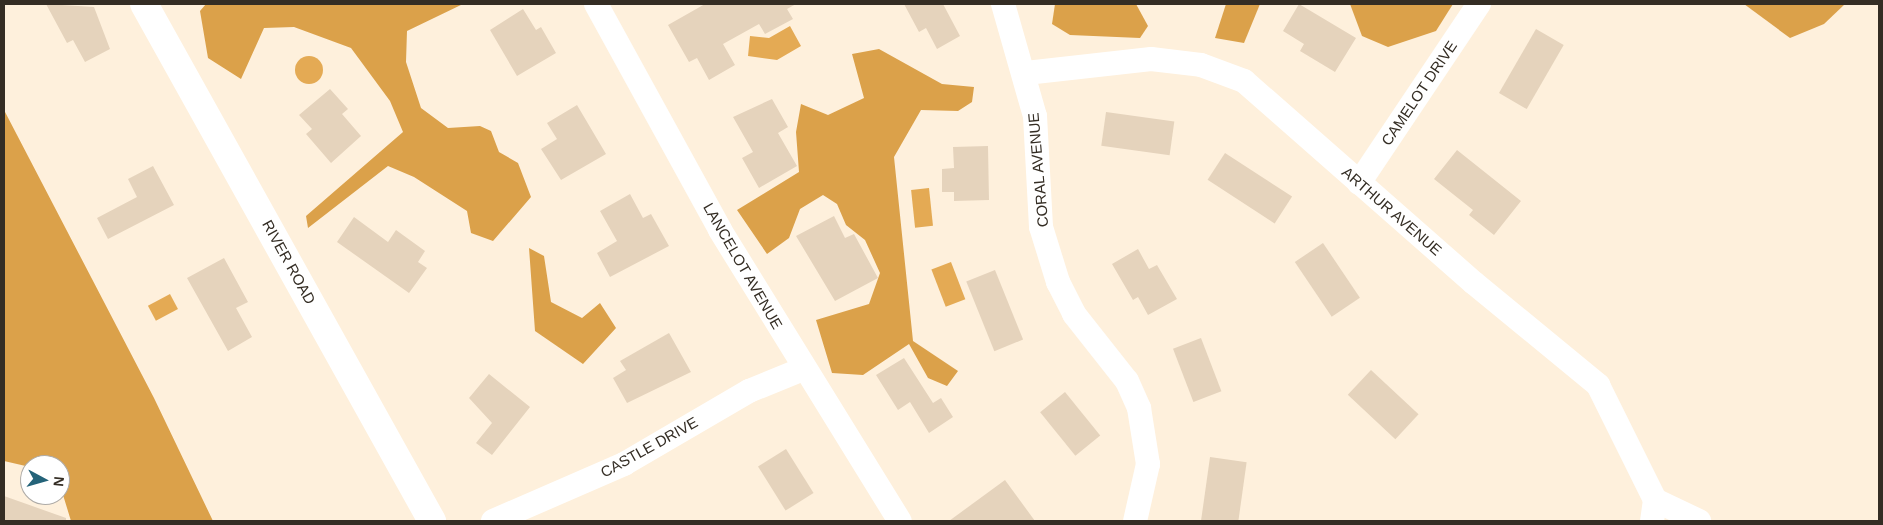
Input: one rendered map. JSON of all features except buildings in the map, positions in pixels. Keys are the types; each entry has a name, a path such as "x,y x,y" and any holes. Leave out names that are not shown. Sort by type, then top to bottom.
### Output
{"street":[{"name":"RIVER ROAD","path":"144,4 432,521"},
{"name":"LANCELOT AVENUE","path":"596,4 802,368 900,521"},
{"name":"CORAL AVENUE","path":"1003,4 1026,73 1035,116 1041,227 1058,282 1074,314 1127,381 1140,408 1148,464 1135,521"},
{"name":"CAMELOT DRIVE","path":"1359,183 1479,4"},
{"name":"ARTHUR AVENUE","path":"1026,73 1151,59 1201,64 1244,81 1359,183 1598,384 1654,511"},
{"name":"CASTLE DRIVE","path":"493,521 624,464 749,391 802,368"},
{"path":"1654,511 1699,521"}],"shaded area":[{"path":"206,4 463,4 407,31 406,62 421,108 448,128 480,126 491,131 499,152 518,163 531,197 493,241 471,233 467,211 414,177 388,166 308,228 306,216 403,132 390,101 351,48 294,27 264,28 241,79 208,58 200,11"},
{"path":"1055,4 1136,4 1148,26 1140,38 1070,35 1052,24"},
{"path":"1226,4 1260,4 1244,43 1215,38"},
{"path":"1350,4 1453,4 1436,31 1388,47 1362,36"},
{"path":"1744,4 1845,4 1824,24 1790,38"},
{"path":"790,26 801,46 777,60 748,56 750,36 769,38"},
{"path":"879,49 942,84 974,87 972,102 958,111 921,110 894,157 913,341 958,371 947,386 928,378 909,344 863,375 832,373 816,320 869,304 880,273 865,240 846,225 837,204 823,195 800,209 789,238 767,254 737,210 799,172 796,132 801,104 828,115 864,98 852,54"},
{"path":"309,56 319,60 323,70 319,80 309,84 299,80 295,70 299,60"},
{"path":"4,110 154,398 213,521 71,521 66,505 70,505 70,455 20,455 20,465 4,461"},
{"path":"929,188 933,226 915,228 911,190"},
{"path":"529,248 544,256 551,302 582,318 600,303 616,328 583,364 535,331"},
{"path":"951,262 965,299 946,307 931,270"},
{"path":"170,294 178,309 156,321 148,306"}]}
